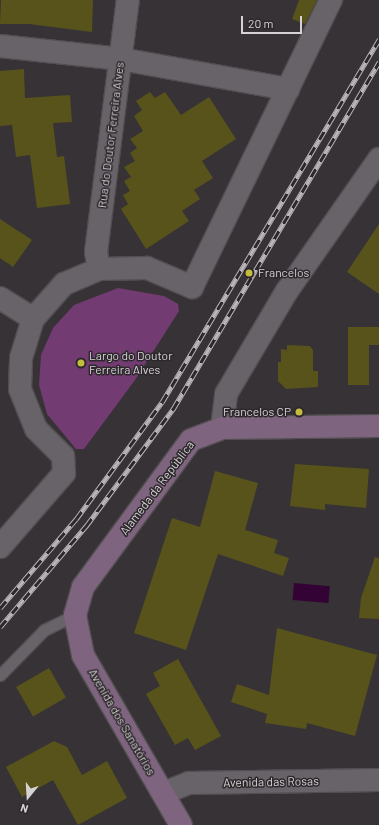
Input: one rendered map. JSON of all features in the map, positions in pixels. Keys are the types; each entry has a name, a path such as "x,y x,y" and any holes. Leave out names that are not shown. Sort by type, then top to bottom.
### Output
{"main road":[{"name":"Alameda da República","path":"75,615 83,587 191,440 222,428 379,426"},
{"name":"Avenida dos Sanatórios","path":"75,615 83,655 164,793 181,825"}],"street":[{"name":"Rua do Doutor Ferreira Alves","path":"99,269 96,252 128,0"},
{"path":"0,547 64,473 63,456 36,429 20,389 21,358 33,319 64,284 99,269 147,268 192,286 331,0"},
{"path":"0,46 121,59 288,89"},
{"path":"222,428 226,394 287,291 379,159"},
{"path":"0,298 33,319"},
{"name":"Avenida das Rosas","path":"164,793 189,783 379,780"}],"lane":[{"path":"0,675 44,630 75,615"}],"shaded area":[{"path":"118,288 164,296 178,304 179,311 135,380 84,449 76,449 47,414 39,385 41,355 53,328 74,305"},
{"path":"294,583 330,586 328,603 293,600"}],"building":[{"path":"1,0 93,0 92,32 29,24 0,24"},
{"path":"299,0 317,0 305,24 292,19"},
{"path":"24,69 25,98 70,95 72,122 53,123 57,157 64,156 70,204 37,208 30,155 16,157 12,125 0,126 0,71"},
{"path":"150,92 155,98 165,92 181,115 209,97 236,139 202,161 213,178 194,190 200,199 182,211 189,221 146,249 121,209 128,204 123,195 130,191 124,181 131,177 124,167 135,161 130,153 137,148 130,139 143,131 134,116 142,110 136,101"},
{"path":"0,219 32,240 13,267 0,258"},
{"path":"379,224 379,294 347,272"},
{"path":"348,327 379,327 379,345 369,345 369,385 348,385"},
{"path":"287,345 310,346 313,350 313,371 318,371 318,387 286,389 278,381 278,362 281,362 281,349 287,350"},
{"path":"295,464 369,469 366,508 325,504 325,510 290,506"},
{"path":"215,471 258,483 245,530 278,540 274,553 289,558 283,576 218,554 186,650 134,633 172,518 200,527"},
{"path":"375,557 379,558 379,619 359,618 361,598"},
{"path":"277,628 377,655 355,736 307,723 306,729 265,723 267,714 231,702 237,684 269,695"},
{"path":"178,659 221,736 195,750 188,738 175,745 146,694 160,686 153,673"},
{"path":"49,668 66,697 33,716 16,687"},
{"path":"54,741 67,747 82,775 107,761 127,798 78,825 53,780 22,797 6,767"}],"railway":[{"path":"0,608 76,519 162,402 379,39"},
{"path":"0,627 86,526 173,409 379,62"}],"place":[{"name":"Francelos","path":"249,273"},
{"name":"Largo do Doutor Ferreira Alves","path":"81,363"},
{"name":"Francelos CP","path":"299,412"}]}
